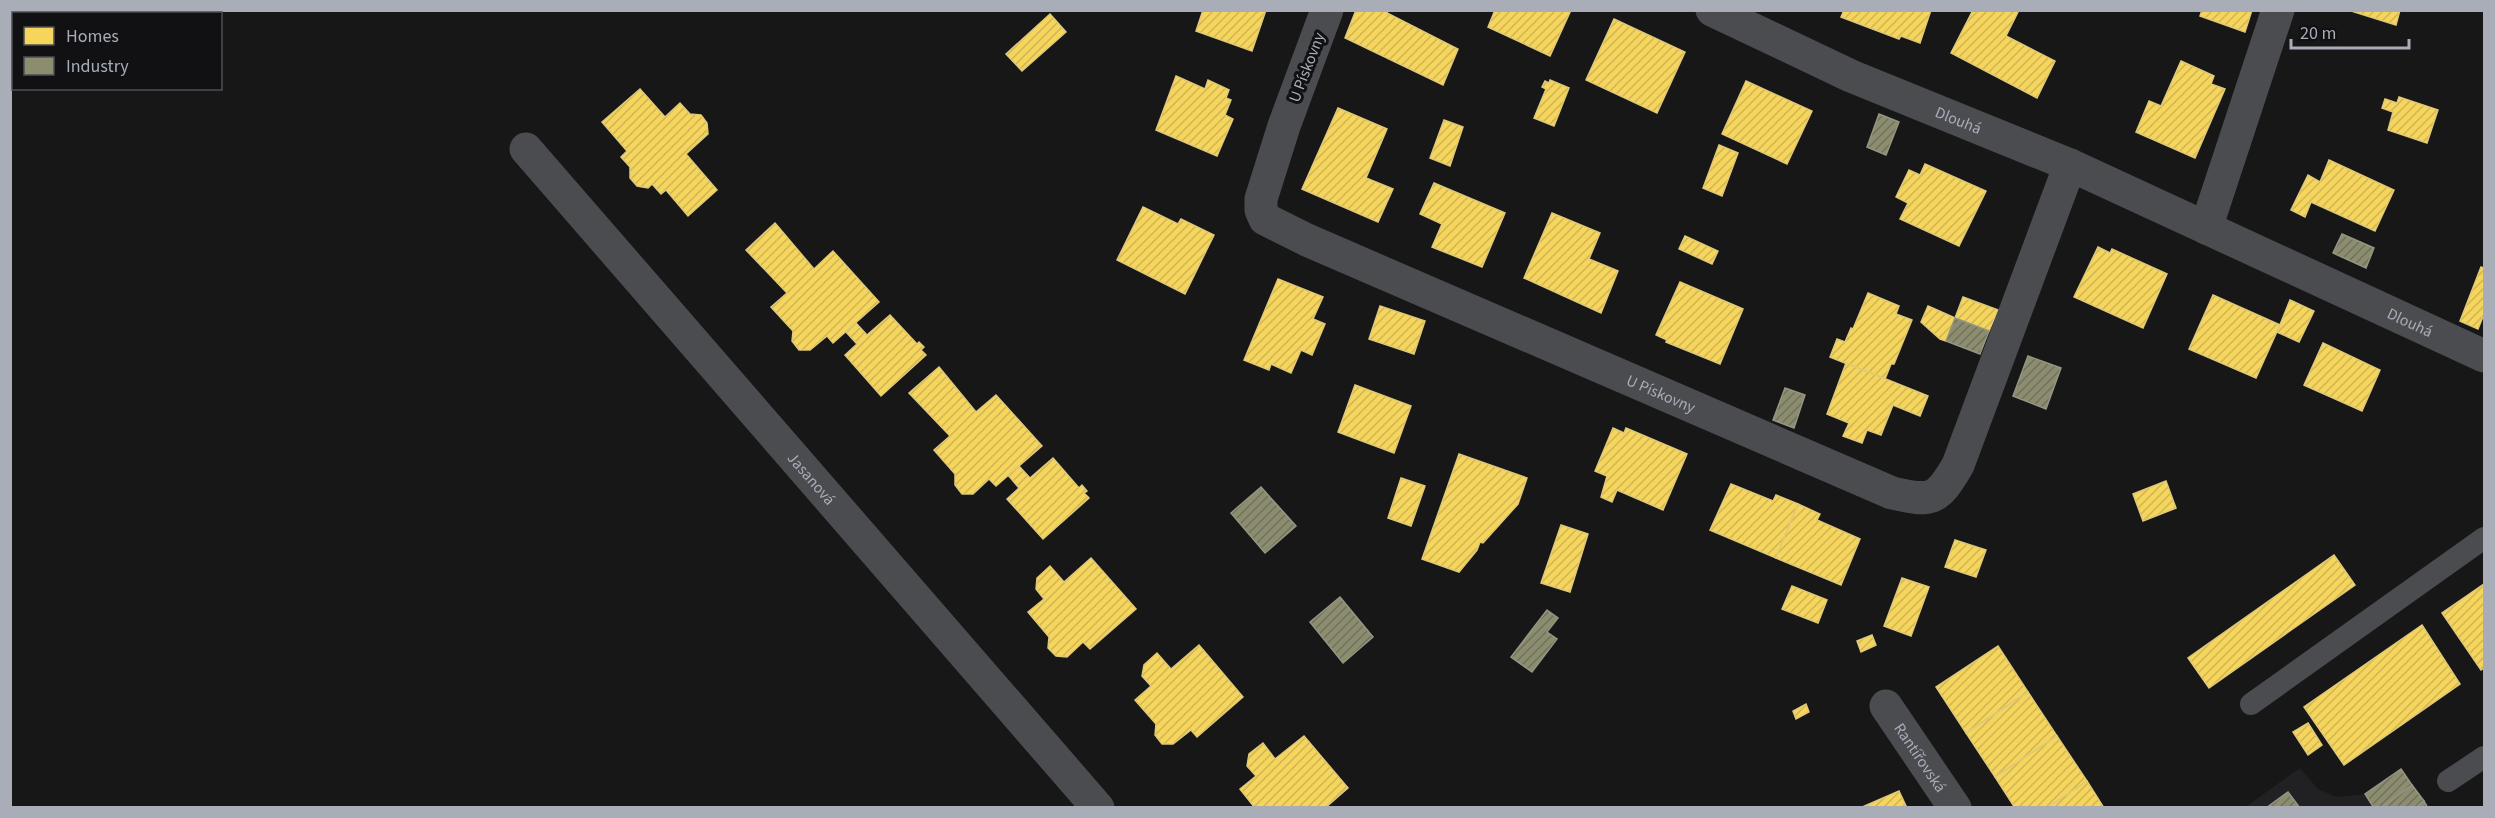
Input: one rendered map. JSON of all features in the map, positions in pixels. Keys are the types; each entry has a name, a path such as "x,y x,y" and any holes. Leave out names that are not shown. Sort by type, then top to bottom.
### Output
{"street":[{"name":"U Pískovny","path":"1327,10 1284,126 1261,199 1261,210 1265,219 1318,245 1892,493 1920,499 1934,495 1947,485 1958,465 2070,165"},
{"name":"Dlouhá","path":"1712,10 1851,76 2070,165 2484,356"},
{"path":"2206,228 2278,10"},
{"name":"Jasanová","path":"526,149 1098,807"},
{"name":"Rantířovská","path":"1886,706 1955,807"}],"lane":[{"path":"2251,704 2484,538"},
{"path":"2448,781 2484,757"}],"shaded area":[{"path":"2300,768 2318,789 2336,797 2365,794 2401,769 2428,807 2244,808"}],"building: Homes":[{"path":"1203,10 1266,10 1252,51 1196,31"},
{"path":"1356,10 1388,10 1387,13 1458,49 1443,85 1345,38"},
{"path":"1495,10 1571,10 1550,56 1488,27"},
{"path":"1844,10 1931,10 1920,43 1901,36 1899,39 1841,17"},
{"path":"1973,10 2019,10 2006,36 2055,61 2037,98 1951,53"},
{"path":"2202,10 2252,10 2245,32 2200,16"},
{"path":"2348,10 2400,10 2396,25"},
{"path":"1050,14 1066,32 1022,71 1006,54"},
{"path":"1614,19 1685,52 1657,113 1586,80"},
{"path":"2181,61 2214,76 2211,84 2225,89 2195,158 2136,132 2149,101 2161,106"},
{"path":"1176,76 1205,89 1208,80 1229,90 1226,98 1231,100 1225,115 1233,119 1217,156 1156,130"},
{"path":"1550,80 1569,88 1554,126 1534,118 1546,89 1542,87 1545,81 1549,83"},
{"path":"1746,81 1812,111 1787,164 1722,134"},
{"path":"640,89 665,117 680,103 690,114 701,115 707,123 708,134 686,154 717,190 688,216 666,190 661,194 652,184 648,188 637,186 630,178 630,167 621,157 627,151 602,122"},
{"path":"2399,97 2438,110 2427,143 2388,130 2393,112 2382,108 2385,99 2397,103"},
{"path":"1338,108 1387,129 1366,178 1393,189 1378,222 1302,189"},
{"path":"1444,120 1463,127 1450,166 1430,158"},
{"path":"1719,145 1738,153 1722,196 1703,188"},
{"path":"2329,160 2394,190 2375,231 2311,202 2305,217 2291,210 2308,175 2320,182"},
{"path":"1925,164 1986,191 1959,246 1900,219 1908,203 1896,197 1909,170 1920,175"},
{"path":"1434,183 1505,213 1482,267 1432,247 1442,224 1420,214"},
{"path":"1143,207 1178,224 1181,219 1214,235 1185,294 1117,260"},
{"path":"1552,213 1600,233 1589,259 1618,271 1601,313 1524,278"},
{"path":"775,223 814,269 833,251 879,302 833,343 827,336 810,350 799,350 792,341 793,331 771,307 787,293 746,250"},
{"path":"1685,236 1718,251 1712,264 1679,249"},
{"path":"2098,247 2110,253 2112,249 2167,274 2143,328 2074,297"},
{"path":"2481,267 2484,268 2484,314 2478,329 2460,321"},
{"path":"1278,279 1323,297 1313,319 1325,324 1312,355 1301,350 1291,373 1271,364 1269,370 1244,360"},
{"path":"1680,282 1743,309 1720,364 1666,342 1667,340 1656,335"},
{"path":"1868,293 1899,306 1896,314 1912,320 1894,364 1891,364 1885,379 1830,357 1837,339 1845,342 1851,328 1853,329"},
{"path":"2213,295 2280,325 2256,378 2189,349"},
{"path":"1963,297 1998,310 1989,331 1955,318"},
{"path":"2290,300 2314,311 2299,342 2277,332"},
{"path":"1380,306 1425,321 1414,354 1369,339"},
{"path":"1928,306 1955,318 1946,341 1940,339 1921,322"},
{"path":"890,315 917,344 919,342 924,347 921,350 926,355 881,396 845,355 857,344 846,332 856,323 867,335"},
{"path":"2323,343 2380,370 2362,411 2304,385"},
{"path":"1846,363 1928,396 1920,416 1893,405 1881,435 1867,430 1862,443 1843,436 1849,423 1827,414"},
{"path":"939,367 976,412 996,395 1042,446 996,486 989,479 973,494 962,494 955,485 955,474 934,450 950,436 909,393"},
{"path":"1355,385 1411,406 1394,453 1338,432"},
{"path":"1613,428 1624,433 1626,428 1687,454 1663,510 1617,490 1612,502 1601,497 1607,476 1595,471"},
{"path":"1459,454 1527,478 1518,504 1483,543 1480,542 1477,550 1459,572 1422,559"},
{"path":"1053,458 1079,488 1082,485 1087,491 1084,493 1089,498 1043,539 1007,499 1019,488 1008,475 1019,466 1030,478"},
{"path":"1401,478 1425,486 1411,526 1388,518"},
{"path":"2166,481 2176,508 2143,521 2133,494"},
{"path":"1731,484 1773,501 1776,495 1798,504 1776,558 1710,530"},
{"path":"1798,504 1820,514 1817,520 1860,539 1841,585 1776,558"},
{"path":"1561,525 1588,534 1570,592 1541,583"},
{"path":"1955,540 1986,550 1976,577 1945,567"},
{"path":"2334,555 2355,585 2209,688 2188,658"},
{"path":"1091,558 1136,609 1090,649 1083,642 1067,657 1056,656 1048,648 1049,637 1028,612 1044,599 1036,589 1037,578 1050,566 1064,582"},
{"path":"1902,578 1929,587 1911,636 1884,626"},
{"path":"2484,584 2484,668 2481,670 2442,613"},
{"path":"1792,586 1827,600 1818,623 1782,609"},
{"path":"2422,625 2460,684 2344,765 2304,707"},
{"path":"1872,635 1876,645 1861,652 1857,641"},
{"path":"1199,645 1243,697 1197,737 1191,730 1173,744 1162,744 1155,735 1156,724 1135,700 1151,686 1142,676 1144,665 1157,653 1171,669"},
{"path":"1998,646 2028,692 1966,733 1936,687"},
{"path":"2028,692 2057,736 1995,777 1966,733"},
{"path":"1806,704 1809,712 1796,719 1793,711"},
{"path":"2308,723 2322,745 2308,755 2293,732"},
{"path":"1304,736 1348,788 1325,808 1255,808 1240,789 1256,776 1247,766 1249,754 1263,743 1275,759"},
{"path":"2057,736 2087,781 2047,808 2015,808 1995,777"},
{"path":"2087,781 2104,808 2047,808"},
{"path":"1899,791 1907,808 1860,808"}],"building: Industry":[{"path":"1879,114 1899,122 1886,155 1867,147"},
{"path":"2342,234 2374,248 2366,268 2333,253"},
{"path":"1955,318 1989,331 1980,354 1946,341"},
{"path":"2028,356 2061,368 2046,409 2013,396"},
{"path":"1785,388 1805,395 1794,428 1773,420"},
{"path":"1261,487 1296,526 1265,553 1231,513"},
{"path":"1340,597 1373,637 1343,663 1310,622"},
{"path":"1547,610 1558,618 1547,632 1557,639 1532,672 1511,657"},
{"path":"2401,769 2412,785 2381,808 2374,808 2365,794"},
{"path":"2412,785 2424,801 2416,808 2381,808"},
{"path":"2288,792 2300,808 2266,808"},
{"path":"2424,801 2428,808 2416,808"}]}
